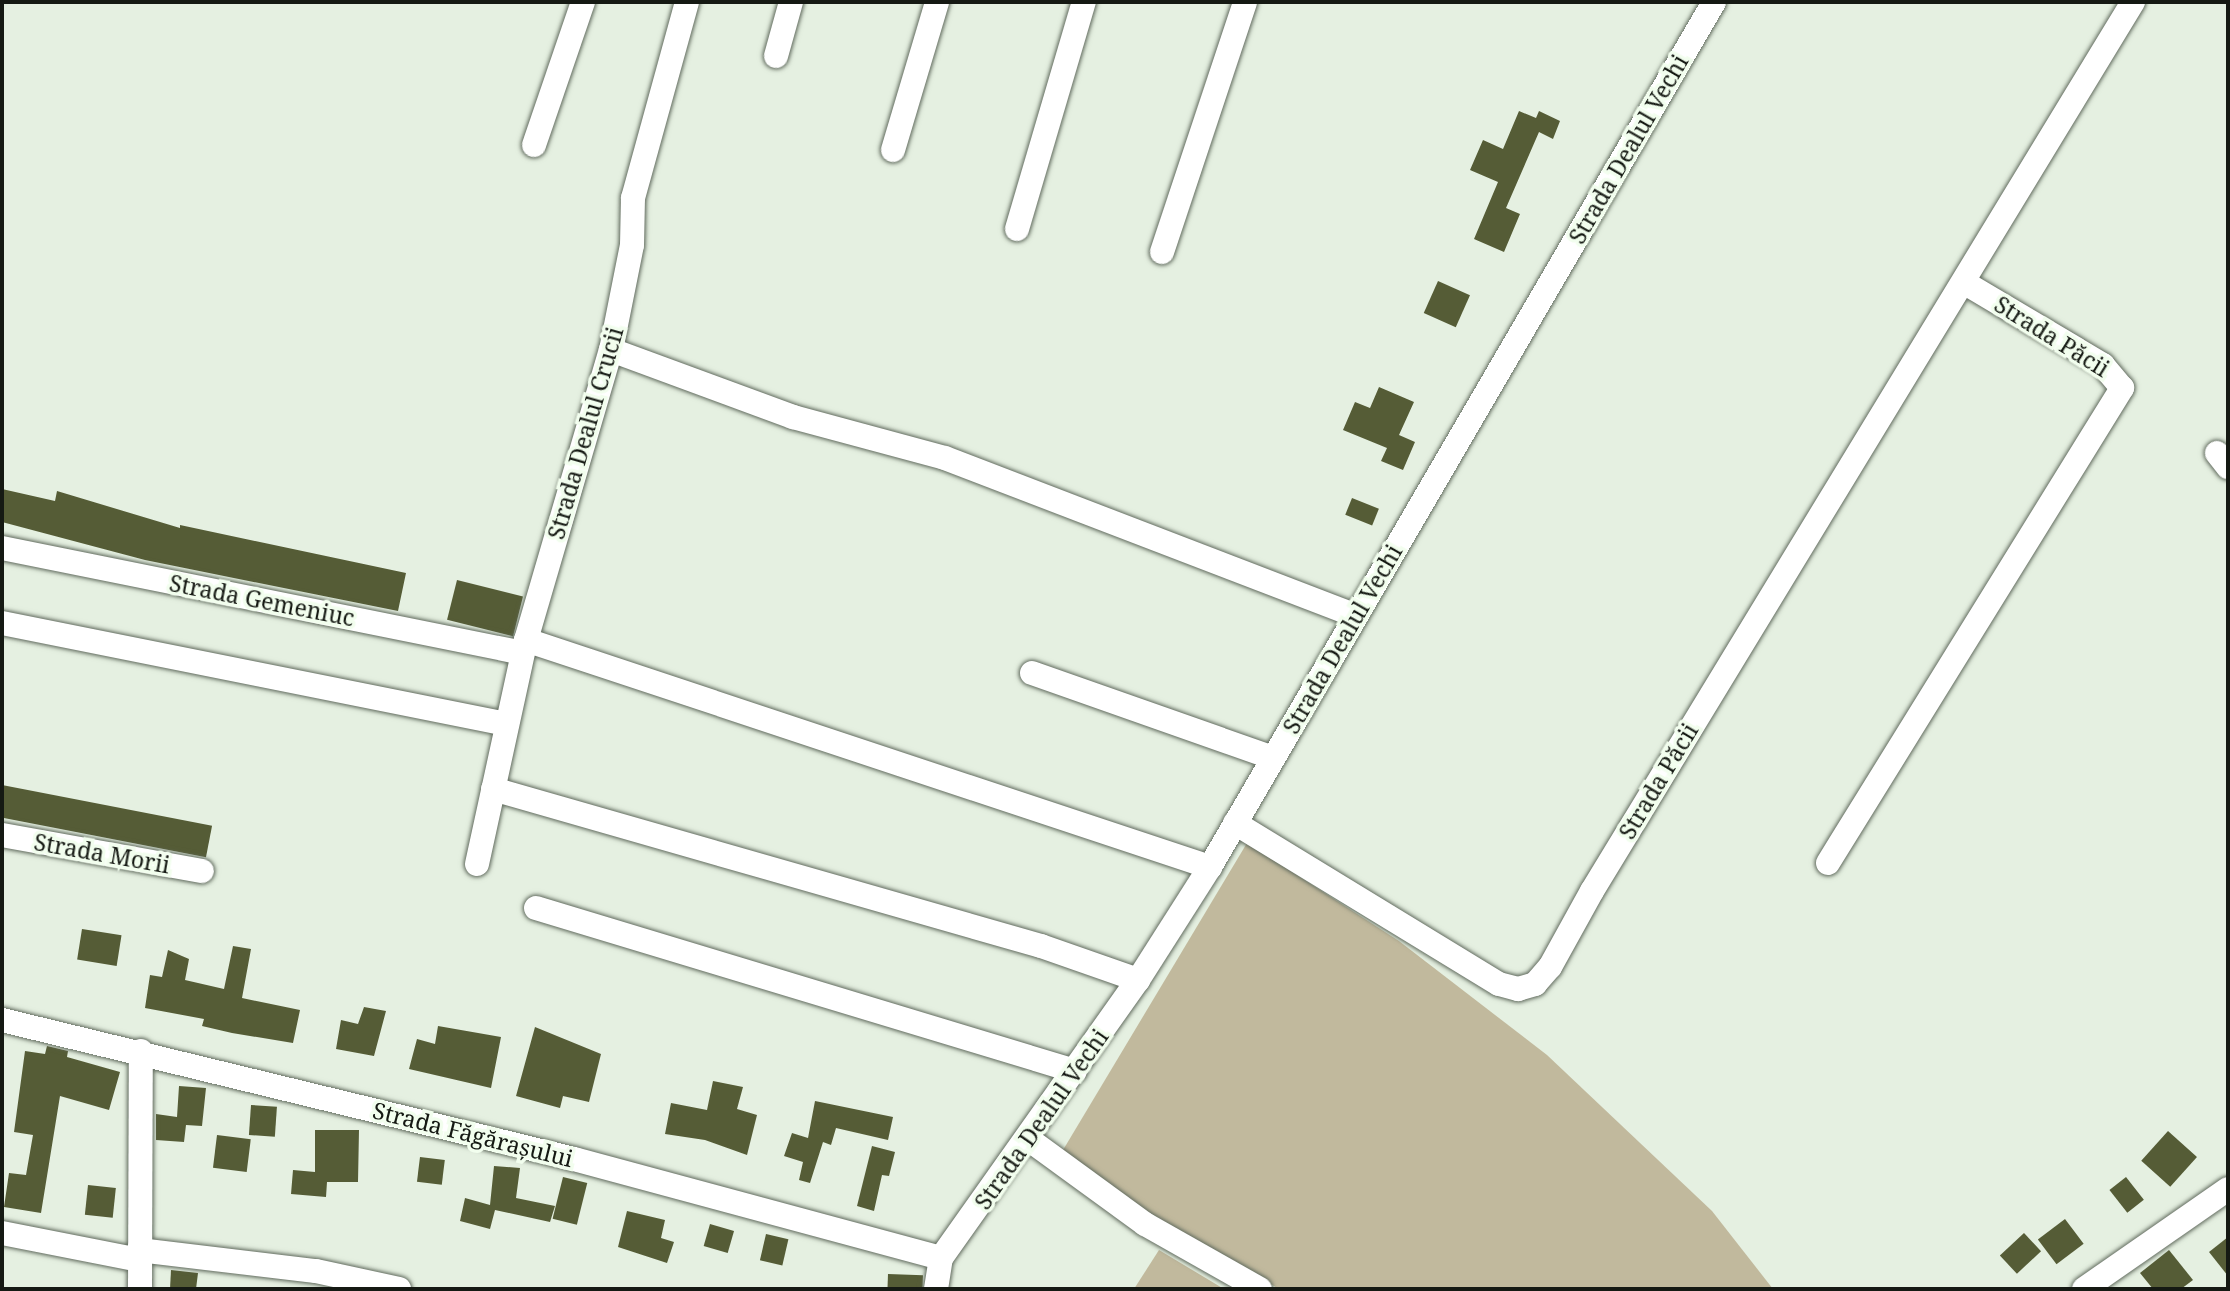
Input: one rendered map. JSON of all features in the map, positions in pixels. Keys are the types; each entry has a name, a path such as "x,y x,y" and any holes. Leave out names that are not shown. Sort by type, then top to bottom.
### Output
{"street":[{"path":"534,145 583,2"},
{"name":"Strada Dealul Crucii","path":"477,864 525,646 611,349 632,245 633,198 687,2"},
{"path":"776,56 791,2"},
{"path":"893,150 937,2"},
{"path":"1017,229 1084,2"},
{"path":"1162,252 1245,2"},
{"name":"Strada Dealul Vechi","path":"941,1258 1138,980 1210,867 1714,2"},
{"name":"Strada Păcii","path":"1235,823 1499,984 1518,989 1535,984 1550,967 1772,594 1965,283 2133,2"},
{"name":"Strada Păcii","path":"1828,863 2122,388 2103,365 1965,283"},
{"path":"611,349 793,417 945,458 1355,615"},
{"name":"Strada Gemeniuc","path":"2,548 525,646 1210,867"},
{"path":"2,623 507,724"},
{"path":"1032,673 1273,758"},
{"path":"493,789 1028,942 1138,980"},
{"name":"Strada Morii","path":"2,835 202,870"},
{"path":"536,908 1074,1071"},
{"name":"Strada Făgărașului","path":"2,1020 141,1051 574,1159 941,1258"},
{"path":"139,1289 141,1051"},
{"path":"1027,1138 1145,1224 1260,1289"},
{"path":"2084,1289 2228,1189"},
{"path":"2,1233 139,1255 316,1271 399,1289"},
{"path":"936,1289 941,1258"}],"shaded area":[{"path":"1247,843 1399,941 1547,1055 1712,1211 1773,1289 1279,1289 1142,1209 1063,1150"},
{"path":"1159,1250 1224,1289 1134,1289"}],"building":[{"path":"1519,111 1536,118 1539,111 1560,121 1553,139 1539,132 1506,208 1520,214 1504,252 1474,239 1498,182 1470,170 1483,140 1503,149"},
{"path":"1438,281 1470,295 1456,327 1424,313"},
{"path":"1379,387 1414,402 1399,435 1415,442 1403,470 1381,461 1387,448 1343,430 1355,402 1370,408"},
{"path":"2,489 55,501 57,491 180,528 180,525 406,573 398,611 145,560 2,522"},
{"path":"1352,498 1379,509 1372,526 1345,515"},
{"path":"457,580 523,596 513,636 447,620"},
{"path":"2,785 212,826 206,857 2,818"},
{"path":"82,929 122,935 117,966 77,960"},
{"path":"233,946 251,949 242,998 300,1010 293,1043 202,1026 204,1019 145,1008 150,975 162,977 168,950 189,959 185,980 224,989"},
{"path":"364,1007 386,1011 374,1056 336,1049 341,1020 358,1024"},
{"path":"438,1026 501,1037 491,1088 409,1069 417,1039 435,1044"},
{"path":"535,1027 601,1054 589,1102 563,1096 560,1108 516,1096"},
{"path":"47,1046 68,1051 67,1057 120,1072 109,1110 60,1096 41,1213 4,1207 9,1173 26,1175 33,1135 14,1132 25,1051 45,1054"},
{"path":"713,1081 743,1087 737,1109 757,1115 747,1155 705,1140 665,1134 671,1103 707,1110"},
{"path":"179,1086 206,1088 202,1126 186,1125 184,1142 156,1140 156,1114 177,1117"},
{"path":"815,1101 893,1117 888,1140 836,1128 831,1145 823,1142 810,1183 799,1180 803,1162 784,1156 792,1133 808,1138"},
{"path":"251,1105 277,1107 275,1137 249,1135"},
{"path":"315,1130 359,1130 358,1182 327,1182 326,1197 291,1194 293,1170 315,1172"},
{"path":"2168,1131 2197,1157 2170,1187 2141,1161"},
{"path":"217,1135 251,1139 247,1172 213,1168"},
{"path":"872,1146 895,1152 889,1176 882,1175 874,1211 857,1206"},
{"path":"420,1157 445,1160 442,1185 417,1182"},
{"path":"494,1166 520,1168 516,1198 555,1206 550,1222 495,1210 490,1229 460,1221 465,1198 490,1205"},
{"path":"563,1177 587,1183 577,1225 553,1219"},
{"path":"2126,1177 2144,1200 2127,1213 2109,1190"},
{"path":"88,1185 116,1188 113,1218 85,1215"},
{"path":"627,1211 665,1220 661,1238 674,1242 667,1263 618,1247"},
{"path":"2065,1219 2084,1244 2057,1264 2038,1239"},
{"path":"710,1224 734,1231 728,1253 704,1246"},
{"path":"2024,1233 2041,1251 2017,1274 2000,1256"},
{"path":"766,1234 788,1239 782,1265 760,1260"},
{"path":"2228,1237 2228,1276 2209,1252"},
{"path":"2169,1250 2193,1280 2181,1289 2153,1289 2140,1273"},
{"path":"171,1270 198,1273 196,1289 170,1289"},
{"path":"888,1274 923,1275 922,1289 887,1289"}]}
